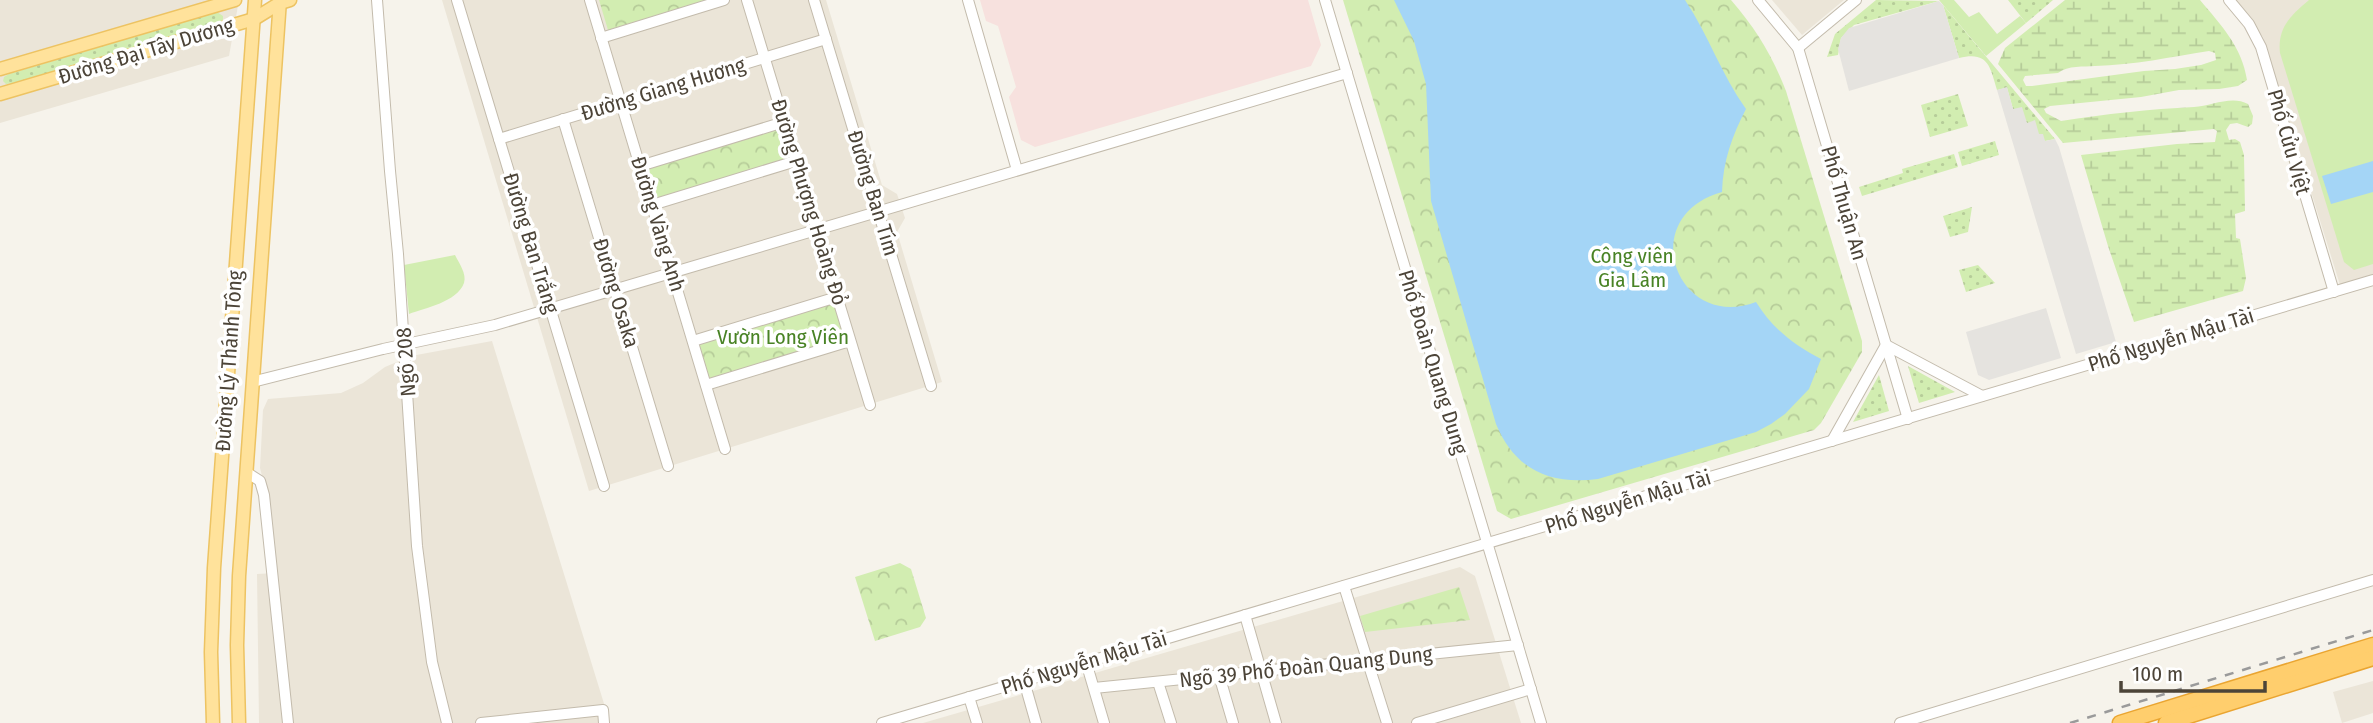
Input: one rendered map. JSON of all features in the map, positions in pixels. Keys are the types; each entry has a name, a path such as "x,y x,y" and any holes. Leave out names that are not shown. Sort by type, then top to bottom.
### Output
{"highway":[{"path":"2166,723 2332,664 2373,645"},
{"path":"2120,723 2332,664 2373,658"}],"main road":[{"name":"Đường Đại Tây Dương","path":"0,69 235,0"},
{"name":"Đường Lý Thánh Tông","path":"214,723 211,652 215,562 255,0"},
{"name":"Đường Đại Tây Dương","path":"0,94 254,19 280,1"},
{"name":"Đường Lý Thánh Tông","path":"239,723 237,645 240,561 280,1"},
{"path":"215,562 240,561"}],"street":[{"name":"Ngõ 208","path":"377,0 417,538 432,662 447,723"},
{"name":"Đường Ban Trắng","path":"457,0 604,486"},
{"name":"Đường Vàng Anh","path":"590,0 726,449"},
{"path":"601,37 724,0"},
{"name":"Đường Phượng Hoàng Đỏ","path":"747,0 870,405"},
{"name":"Đường Ban Tím","path":"814,0 931,386"},
{"path":"968,0 1017,170"},
{"name":"Phố Đoàn Quang Dung","path":"1325,0 1541,723"},
{"name":"Phố Thuận An","path":"1758,0 1798,48 1908,419"},
{"name":"Phố Cửu Việt","path":"2230,0 2254,31 2261,47 2334,292"},
{"path":"1798,48 1853,1"},
{"name":"Đường Giang Hương","path":"499,139 826,39"},
{"path":"252,382 551,309 1347,73"},
{"name":"Đường Osaka","path":"563,119 668,466"},
{"path":"640,166 784,122"},
{"path":"652,205 796,161"},
{"name":"Phố Nguyễn Mậu Tài","path":"882,723 2373,281"},
{"path":"693,341 837,298"},
{"path":"706,385 850,341"},
{"path":"1832,441 1886,345 1983,396"},
{"path":"246,471 260,481 264,495 288,723"},
{"path":"1900,723 2373,580"},
{"path":"1344,586 1387,723"},
{"path":"1245,615 1276,723"},
{"name":"Ngõ 39 Phố Đoàn Quang Dung","path":"1094,688 1518,645"},
{"path":"1086,663 1104,723"},
{"path":"1219,675 1233,723"},
{"path":"1024,681 1037,723"},
{"path":"1158,682 1171,723"},
{"path":"1416,723 1446,719 1531,689"},
{"path":"969,697 977,723"},
{"path":"481,723 603,710 604,723"}],"shaded area":[{"path":"0,0 239,0 229,56 0,123"},
{"path":"442,0 826,0 882,185 897,194 905,218 897,232 942,382 589,491"},
{"path":"980,0 1308,0 1321,45 1311,66 1035,147 1021,140 1009,97 1016,87 998,26 986,21"},
{"path":"1772,0 1844,0 1802,35"},
{"path":"2233,0 2373,0 2373,274 2340,285 2263,37"},
{"path":"1939,1 1943,5 1959,58 1849,91 1838,49 1841,38 1849,28"},
{"path":"2007,87 2013,109 2022,107 2027,123 2035,120 2039,134 2043,134 2045,141 2055,139 2059,147 2116,342 2076,354 1997,90"},
{"path":"2046,308 2061,358 1989,380 1978,375 1966,332"},
{"path":"492,341 610,723 259,723 257,574 276,573 266,491 260,468 263,410 268,399 341,393 363,383 385,367 411,356"},
{"path":"1460,567 1475,576 1521,723 923,723"},
{"path":"2373,681 2373,713 2342,723 2333,692"}],"green space":[{"path":"599,0 706,0 608,30"},
{"name":"Công viên Gia Lâm","path":"1343,0 1731,0 1763,43 1786,91 1862,341 1862,352 1821,423 1814,430 1511,519 1497,511"},
{"path":"1876,0 1939,1 1854,25 1841,38 1838,55 1827,57 1835,34"},
{"path":"1939,0 1954,0 1969,17 1979,12 1997,34 2020,16 2026,23 1986,56"},
{"path":"2008,0 2053,0 2026,23"},
{"path":"2065,0 2200,0 2235,47 2247,80 2238,86 2219,89 2179,90 2141,97 2050,106 2044,109 2046,113 2061,121 2228,101 2248,104 2253,116 2252,124 2248,127 2237,123 2230,124 2226,130 2229,140 2240,142 2244,155 2245,211 2235,214 2236,238 2240,239 2246,278 2243,291 2134,322 2081,155 2215,142 2217,131 2214,129 2063,143 1998,64 2005,48","holes":["2209,51 2215,53 2216,60 2175,69 2032,86 2026,86 2023,80 2025,76 2058,73 2071,68 2138,62"]},
{"path":"2309,0 2373,0 2373,264 2354,270 2344,262 2280,53 2283,29 2296,11"},
{"path":"1943,5 2055,139 2045,141 2013,109 2007,88 1997,90 1986,62 1976,57 1959,58"},
{"path":"217,12 223,16 223,20 218,23 13,83 6,84 3,81 9,74"},
{"path":"1958,94 1968,126 1930,137 1921,105"},
{"path":"784,122 796,161 652,205 640,166"},
{"path":"1995,141 1999,155 1962,166 1958,152"},
{"path":"1954,154 1958,167 1862,196 1859,187 1903,173 1902,169"},
{"path":"1972,207 1968,232 1950,237 1943,216"},
{"path":"455,255 464,276 460,290 448,300 409,314 404,265"},
{"path":"1978,265 1995,283 1966,292 1959,270"},
{"name":"Vườn Long Viên","path":"837,297 850,341 706,385 693,341"},
{"path":"1908,366 1955,392 1919,403"},
{"path":"1879,375 1889,411 1853,422"},
{"path":"900,563 911,569 926,618 920,627 875,641 855,577"},
{"path":"1459,587 1470,620 1365,632 1360,616"}],"water":[{"name":"Công viên Gia Lâm","path":"1394,0 1685,0 1746,109 1729,149 1722,192 1695,205 1679,224 1673,246 1676,268 1687,287 1705,301 1728,307 1756,302 1784,335 1821,359 1809,389 1785,414 1756,432 1598,479 1564,479 1550,476 1536,471 1513,453 1496,424 1431,201 1426,84 1414,41"},
{"path":"2373,161 2373,192 2331,204 2322,176"}],"railway":[{"path":"2070,723 2373,630"}]}
